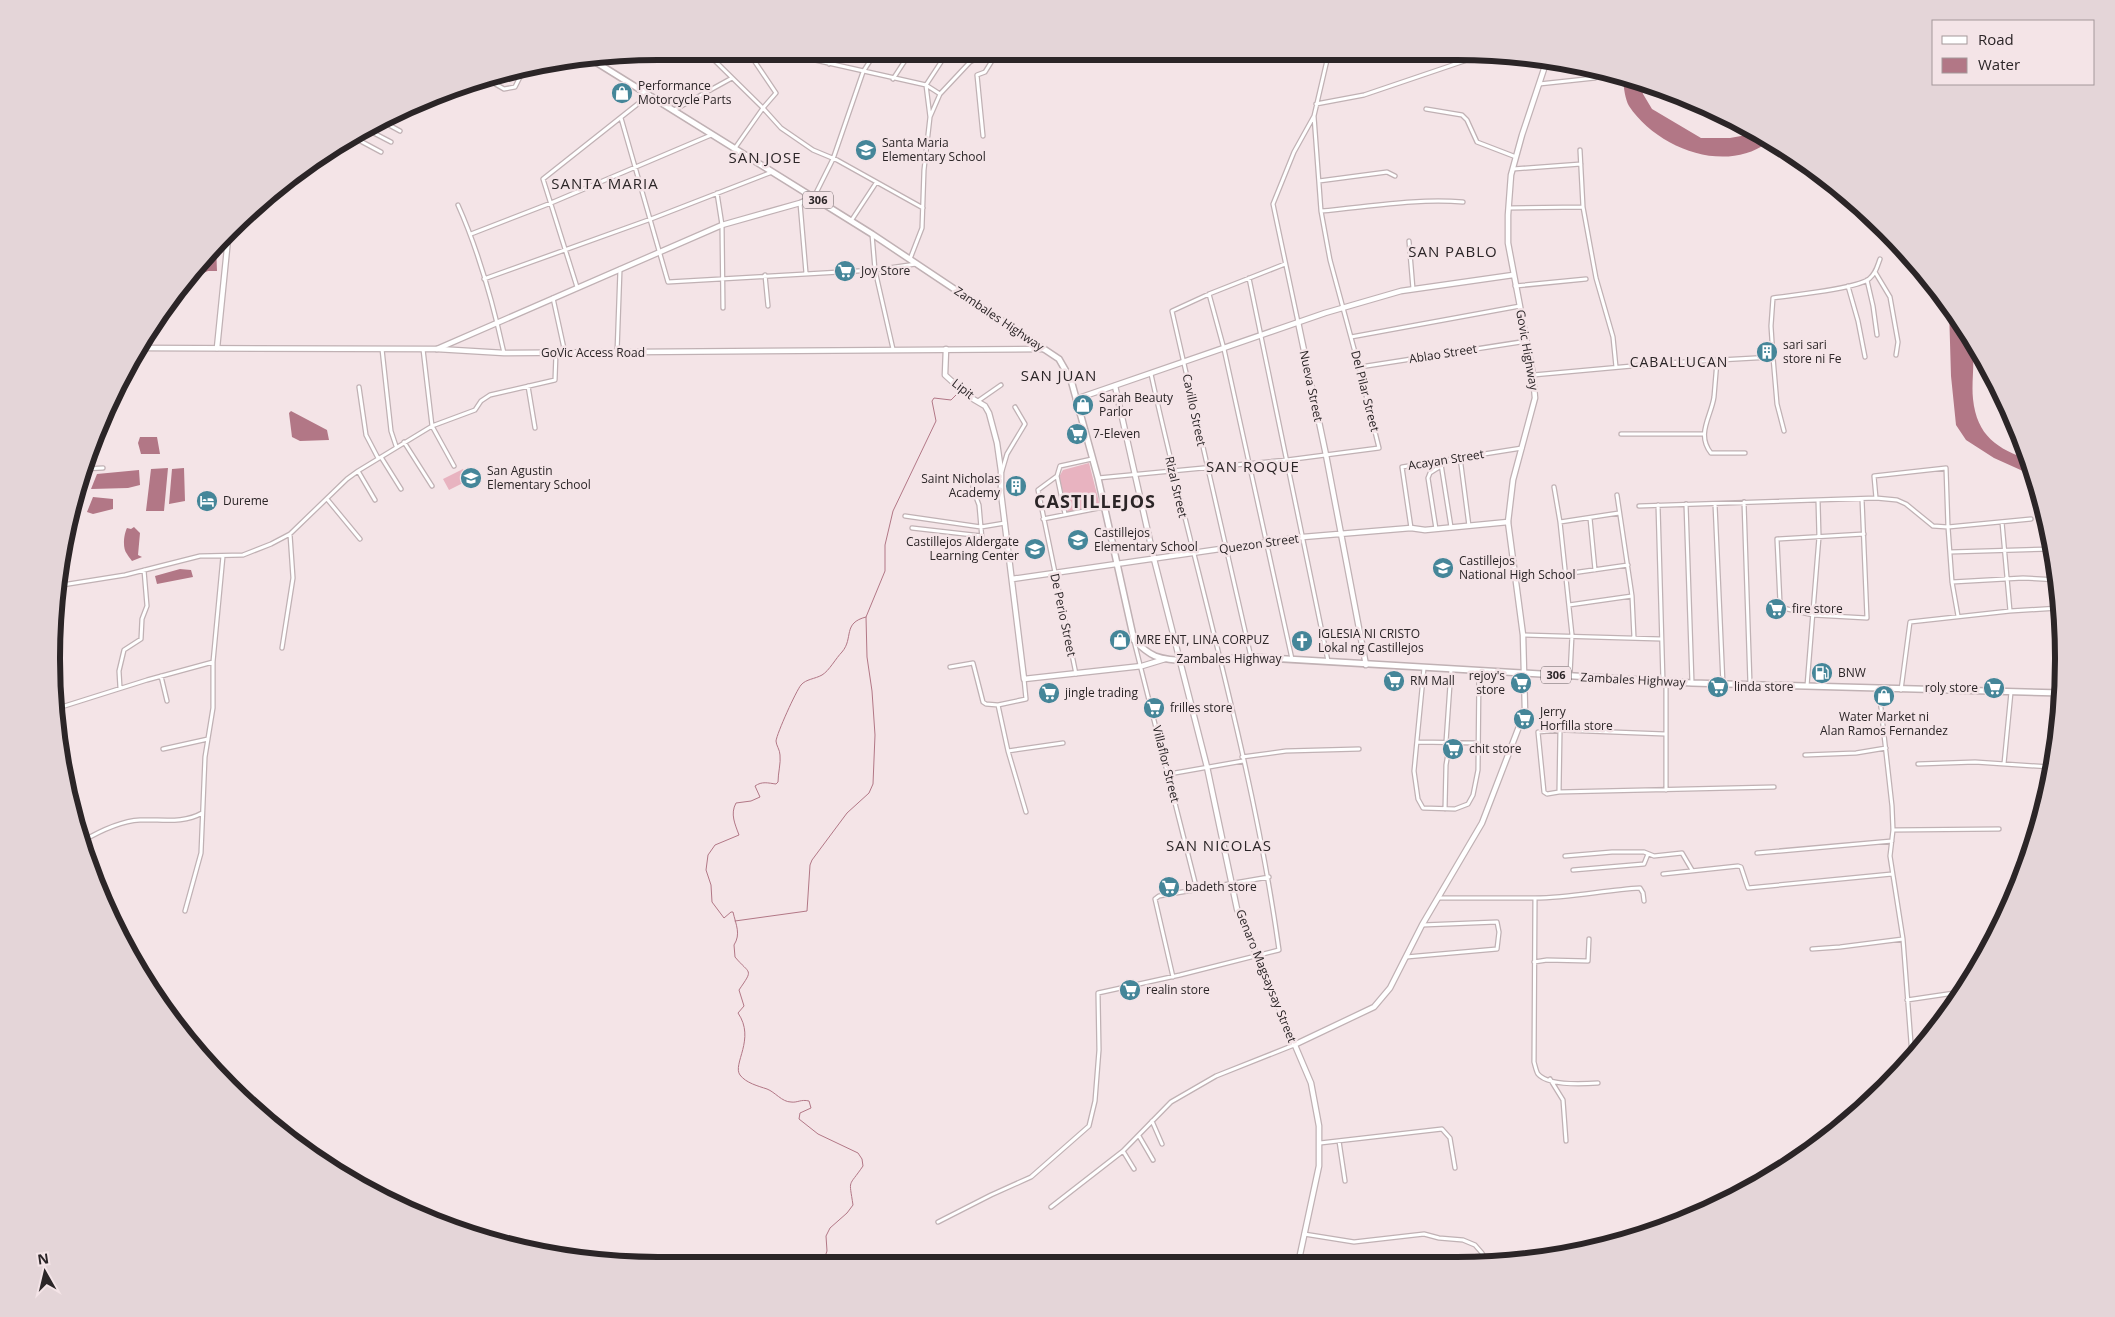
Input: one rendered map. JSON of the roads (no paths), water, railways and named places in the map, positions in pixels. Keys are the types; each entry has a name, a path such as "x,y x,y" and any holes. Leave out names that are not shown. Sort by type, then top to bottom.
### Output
{"main road":[{"name":"Zambales Highway","path":"597,63 872,234 1059,359 1066,370 1076,399 1093,459 1134,640 1144,650 1167,659 1179,660 1251,657 1664,682 1879,690 2053,692"}],"street":[{"path":"714,60 763,108 780,128 813,150 923,208"},
{"path":"736,148 763,108 776,93 754,60"},
{"path":"813,60 926,85 940,94"},
{"path":"829,64 832,60"},
{"path":"437,349 722,225 800,203 814,197 833,159 863,72 870,60"},
{"path":"892,78 905,60"},
{"path":"910,259 922,228 930,117 926,85 942,60"},
{"path":"930,117 940,94 973,60"},
{"path":"983,136 977,75 985,72 992,60"},
{"path":"1314,116 1327,60"},
{"path":"1316,104 1364,95 1466,60"},
{"name":"Govic Highway","path":"1294,1045 1374,1008 1390,988 1422,925 1482,823 1524,711 1522,635 1508,522 1514,480 1535,398 1533,375 1508,243 1509,208 1516,157 1545,67"},
{"path":"494,83 504,89 515,87 520,77"},
{"path":"673,110 732,78"},
{"path":"1539,84 1595,78"},
{"path":"577,287 552,203 543,180 649,96"},
{"path":"1426,109 1462,116 1467,120 1478,142 1516,157"},
{"name":"Del Pilar Street","path":"1098,478 1286,460 1379,448 1330,260 1321,211 1314,116"},
{"name":"Nueva Street","path":"1314,116 1294,152 1273,204 1326,455 1366,665"},
{"path":"621,118 668,282 875,270 917,264"},
{"path":"389,125 400,131"},
{"path":"373,133 391,142"},
{"path":"471,234 552,203 712,134"},
{"path":"359,140 382,152"},
{"path":"1580,150 1583,207 1596,278 1613,337 1616,367"},
{"path":"1513,169 1581,164"},
{"path":"484,279 773,172"},
{"path":"1319,181 1387,172 1395,176"},
{"path":"851,221 876,183"},
{"path":"717,193 722,225 723,308"},
{"path":"1321,211 1418,201 1441,200 1463,202"},
{"path":"800,203 806,273"},
{"path":"458,205 471,234 504,353"},
{"path":"1509,208 1583,207"},
{"path":"872,234 875,270 893,350"},
{"path":"1409,241 1413,289"},
{"path":"217,348 228,243"},
{"path":"1784,430 1777,404 1771,326 1773,298 1848,286 1867,280 1875,272 1880,259"},
{"name":"Cavillo Street","path":"1251,657 1172,312 1209,294 1285,264"},
{"path":"616,353 620,269"},
{"path":"1875,272 1890,297 1898,342 1896,355"},
{"path":"1076,399 1298,322 1401,291 1513,275"},
{"path":"765,276 768,306"},
{"path":"1249,278 1328,662"},
{"path":"1515,286 1586,279"},
{"path":"1867,280 1874,306 1877,335"},
{"path":"1848,286 1858,321 1865,357"},
{"path":"1209,294 1224,349 1292,660"},
{"path":"553,298 566,353"},
{"path":"1351,337 1520,306"},
{"name":"Ablao Street","path":"1359,367 1527,341"},
{"name":"GoVic Access Road","path":"147,348 382,348 504,353 1046,349"},
{"path":"382,348 391,431 396,446"},
{"path":"423,349 432,426 454,466"},
{"name":"Lipit","path":"946,349 946,375 968,396 978,401"},
{"path":"65,584 144,570 200,556 243,556 290,534 347,479 396,446 432,426 475,410 480,401 490,395 555,380 556,353"},
{"path":"1533,375 1666,362 1774,357"},
{"path":"1716,361 1714,398 1704,434 1705,445 1711,453 1745,453"},
{"name":"Rizal Street","path":"1150,374 1243,759 1269,877 1280,950 1256,955"},
{"path":"950,667 973,663 983,702 986,704 998,705 1026,699 1001,493 1001,471 997,442 989,413 985,406 978,401 1001,385"},
{"path":"528,386 535,428"},
{"name":"Genaro Magsaysay Street","path":"1115,386 1154,559 1207,767 1237,909 1311,1084 1317,1112 1320,1142 1319,1166 1299,1257"},
{"path":"359,387 366,435 401,489"},
{"path":"1001,471 1007,454 1024,424 1015,407"},
{"path":"1621,434 1704,434"},
{"path":"404,442 432,486"},
{"name":"Acayan Street","path":"1411,528 1402,467 1522,448"},
{"path":"1460,457 1469,526"},
{"path":"1065,514 1057,476 1060,466 1093,459"},
{"path":"1440,460 1451,528"},
{"path":"1436,529 1428,478 1430,474 1441,466"},
{"path":"91,469 102,468"},
{"path":"1876,498 1874,476 1946,468 1952,582 1958,616"},
{"path":"358,471 375,500"},
{"name":"De Perio Street","path":"1057,476 1038,490 1076,675"},
{"path":"912,528 982,537 979,505 973,488 973,480"},
{"path":"1554,487 1560,522 1572,635 1570,676"},
{"path":"1617,494 1632,596 1634,638"},
{"path":"1639,506 1876,498 1897,500 1906,504 1932,526 1948,527 2031,519"},
{"path":"327,499 360,539"},
{"path":"1862,499 1864,534 1867,618 1812,615 1783,608 1780,603 1777,539 1864,534"},
{"path":"1807,687 1819,537 1818,500"},
{"path":"1744,502 1750,685"},
{"path":"1686,504 1692,683"},
{"path":"1715,504 1723,684"},
{"path":"1658,505 1666,790"},
{"path":"1043,518 1105,506"},
{"path":"1560,522 1619,513"},
{"path":"905,516 980,527 1005,523"},
{"path":"1590,518 1595,570"},
{"name":"Quezon Street","path":"1012,579 1303,538 1411,528 1425,530 1508,522"},
{"path":"2002,522 2010,611"},
{"path":"282,648 293,578 290,534"},
{"path":"1950,552 2044,550"},
{"path":"185,911 201,853 205,757 213,708 213,662 223,556"},
{"path":"1565,574 1628,565"},
{"path":"120,688 119,671 124,650 141,639 142,619 147,606 144,570"},
{"path":"1952,582 2008,579 2050,580"},
{"path":"1569,605 1632,596"},
{"path":"1900,690 1910,622 2053,608"},
{"path":"1522,635 1661,639"},
{"name":"Villaflor Street","path":"1134,640 1197,890"},
{"path":"1024,679 1076,675 1142,666 1167,659"},
{"path":"62,707 213,662"},
{"path":"1424,668 1414,771 1418,799 1423,808 1455,809 1468,804 1473,794 1478,770 1477,743 1480,671"},
{"path":"1445,809 1451,670"},
{"path":"161,676 167,701"},
{"path":"1879,690 1893,830 1890,856 1903,939 1911,1047"},
{"path":"2004,764 2011,692"},
{"path":"2053,692 2053,708"},
{"path":"998,705 1008,751 1026,812"},
{"path":"1665,734 1560,730 1538,732 1544,792 1547,794 1559,792 1774,787"},
{"path":"1559,792 1560,730"},
{"path":"163,749 208,738"},
{"path":"1418,742 1477,743"},
{"path":"1008,751 1063,743"},
{"path":"1805,755 1856,753 1886,748"},
{"path":"1169,774 1286,752 1359,749"},
{"path":"1918,764 1975,762 2045,767"},
{"path":"88,838 113,826 129,821 179,820 196,816 202,812"},
{"path":"1893,830 1999,829"},
{"path":"1757,853 1892,841"},
{"path":"1565,856 1621,852 1644,852 1654,856 1682,853 1692,870"},
{"path":"1574,870 1644,864 1648,854"},
{"path":"1663,874 1738,866 1741,867 1748,888 1892,874"},
{"path":"1173,977 1155,899 1158,896 1269,877"},
{"path":"1438,898 1561,897 1589,892 1640,888 1643,893 1644,902"},
{"path":"1535,898 1534,1062 1538,1074 1565,1084 1598,1083"},
{"path":"1406,957 1497,949 1499,932 1497,922 1422,925"},
{"path":"1534,962 1546,960 1588,961 1589,939"},
{"path":"1812,949 1903,939"},
{"path":"938,1222 1031,1177 1089,1126 1095,1101 1099,1050 1098,992 1173,977 1256,955"},
{"path":"1907,1000 1952,993"},
{"path":"1051,1207 1122,1151 1171,1102 1216,1076 1294,1045"},
{"path":"1550,1079 1563,1100 1566,1141"},
{"path":"1152,1121 1162,1144"},
{"path":"1320,1142 1442,1129 1450,1138 1456,1168"},
{"path":"1138,1136 1153,1160"},
{"path":"1339,1141 1344,1181"},
{"path":"1122,1151 1134,1169"},
{"path":"1304,1234 1354,1242 1424,1234 1439,1238 1463,1240 1475,1245 1484,1256"}],"water":[{"path":"1624,84 1642,90 1652,109 1701,138 1730,138 1746,135 1764,145 1750,152 1731,156 1712,156 1692,152 1656,134 1641,121 1629,106"},
{"path":"216,256 217,271 208,271 200,274"},
{"path":"1949,319 1973,356 1973,399 1979,423 1984,432 1999,446 2019,456 2025,472 1994,458 1966,440 1956,425 1951,376"},
{"path":"291,411 327,430 329,440 300,441 292,437 289,413"},
{"path":"140,437 157,437 160,454 141,454 138,443"},
{"path":"168,468 164,511 146,511 151,469"},
{"path":"184,468 185,501 169,504 172,469"},
{"path":"139,470 140,485 128,488 91,489 97,474"},
{"path":"93,497 113,499 113,509 93,514 87,512"},
{"path":"134,527 140,533 138,555 142,557 132,561 125,551 124,541 127,528 131,529"},
{"path":"180,569 191,570 193,577 157,584 155,576"}],"waterway":[{"path":"735,921 807,911 810,865 812,860 847,813 869,793 873,784 875,735 872,691 867,657 866,617 885,571 885,545 893,511 936,421 932,401 934,398 951,400 957,394"},
{"path":"825,1257 827,1251 826,1236 830,1228 853,1205 850,1187 863,1166 862,1159 858,1153 818,1134 799,1119 800,1113 811,1108 809,1101 788,1102 770,1090 749,1082 740,1075 738,1070 745,1032 738,1013 744,1006 739,990 747,978 748,972 735,957 734,945 738,933 733,912 724,918 712,902 711,885 706,870 708,855 715,845 739,835 733,815 736,803 751,801 760,797 755,786 758,784 776,784 778,782 780,758 776,741 791,703 801,685 805,681 822,675 827,671 845,647 851,627 854,623 866,617"}],"place":[{"name":"Performance Motorcycle Parts","path":"622,93"},
{"name":"Santa Maria Elementary School","path":"866,150"},
{"name":"Joy Store","path":"845,271"},
{"name":"sari sari store ni Fe","path":"1767,352"},
{"name":"Sarah Beauty Parlor","path":"1083,405"},
{"name":"7-Eleven","path":"1077,434"},
{"name":"San Agustin Elementary School","path":"471,478"},
{"name":"Saint Nicholas Academy","path":"1016,486"},
{"name":"Dureme","path":"207,501"},
{"name":"Castillejos Elementary School","path":"1078,540"},
{"name":"Castillejos Aldergate Learning Center","path":"1035,549"},
{"name":"Castillejos National High School","path":"1443,568"},
{"name":"fire store","path":"1776,609"},
{"name":"MRE ENT, LINA CORPUZ","path":"1120,640"},
{"name":"IGLESIA NI CRISTO Lokal ng Castillejos","path":"1302,641"},
{"name":"BNW","path":"1822,673"},
{"name":"RM Mall","path":"1394,681"},
{"name":"rejoy's store","path":"1521,683"},
{"name":"linda store","path":"1718,687"},
{"name":"roly store","path":"1994,688"},
{"name":"jingle trading","path":"1049,693"},
{"name":"Water Market ni Alan Ramos Fernandez","path":"1884,696"},
{"name":"frilles store","path":"1154,708"},
{"name":"Jerry Horfilla store","path":"1524,719"},
{"name":"chit store","path":"1453,749"},
{"name":"badeth store","path":"1169,887"},
{"name":"realin store","path":"1130,990"}],"district":[{"name":"SAN JOSE","path":"765,158"},
{"name":"SANTA MARIA","path":"605,184"},
{"name":"SAN PABLO","path":"1453,252"},
{"name":"CABALLUCAN","path":"1679,362"},
{"name":"SAN JUAN","path":"1059,376"},
{"name":"SAN ROQUE","path":"1253,467"},
{"name":"CASTILLEJOS","path":"1095,502"},
{"name":"SAN NICOLAS","path":"1219,846"}]}
